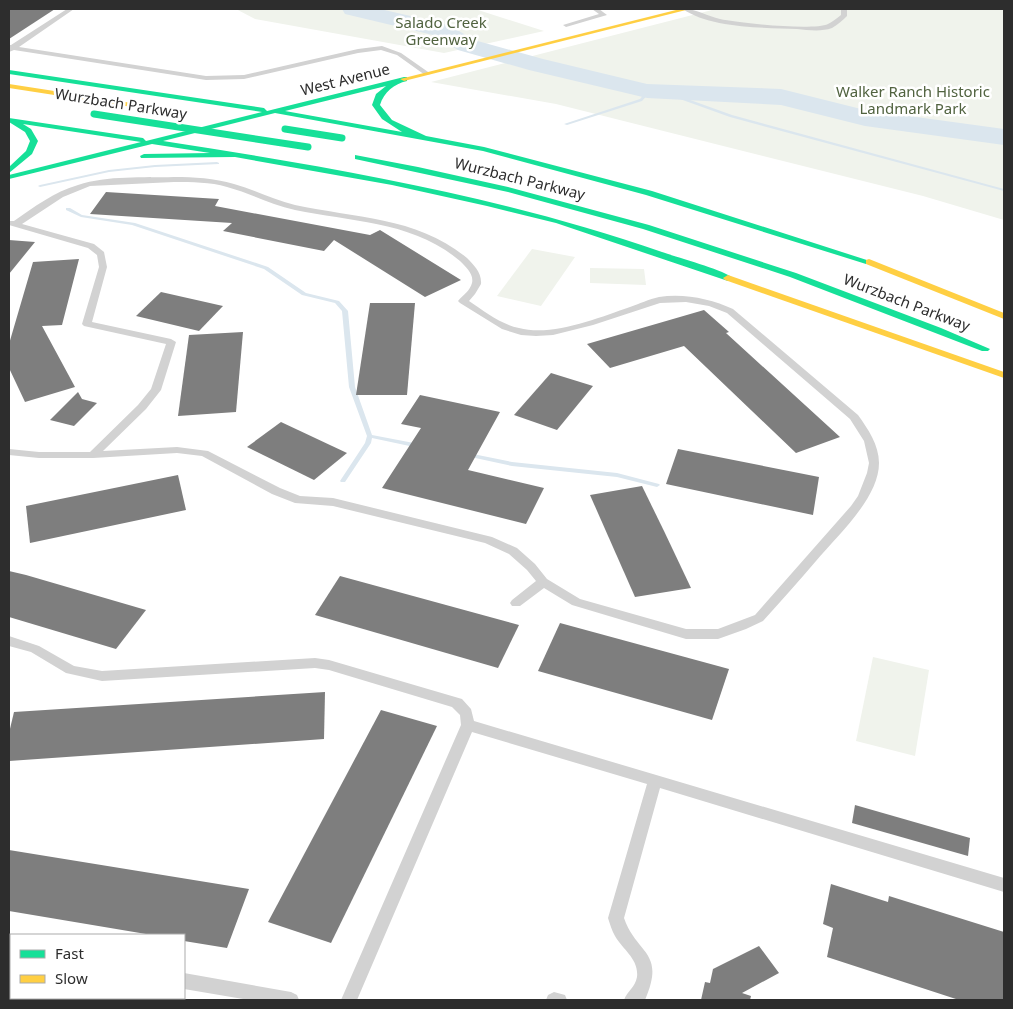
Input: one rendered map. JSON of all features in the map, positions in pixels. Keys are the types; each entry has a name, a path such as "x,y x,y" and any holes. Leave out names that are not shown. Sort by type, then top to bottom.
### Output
{"main road":[{"name":"West Avenue","path":"9,177 687,9"},
{"name":"Wurzbach Parkway","path":"9,72 344,123"},
{"path":"392,83 379,96 376,105 379,113 391,124 423,137"},
{"name":"Wurzbach Parkway","path":"9,86 137,106"},
{"path":"280,97 356,92"},
{"path":"89,131 126,127 176,113 180,104 166,95"},
{"path":"194,99 263,98"},
{"name":"Wurzbach Parkway","path":"89,113 312,148"},
{"name":"Wurzbach Parkway","path":"208,117 347,139"},
{"name":"Wurzbach Parkway","path":"10,120 245,155"},
{"path":"9,170 26,156 34,141 28,131 10,120"},
{"path":"271,159 261,149 266,140 296,128 315,124 344,123 423,137 545,164 717,213 875,264 1004,316"},
{"name":"Wurzbach Parkway","path":"346,154 490,184 690,239 899,313 994,353"},
{"path":"73,162 133,156 245,155 397,183 535,216 653,252 860,322 1004,375"}],"lane":[{"path":"10,48 71,9"},
{"path":"566,26 604,16 595,9"},
{"path":"687,9 700,16 729,24 818,28 830,26 844,16 844,9"},
{"path":"10,48 206,78 244,77 268,73 358,51 382,48 399,54 427,74"},
{"path":"9,452 39,455 93,455 177,450 204,453 276,491 299,500 333,502 488,540 513,551 531,567 543,582 576,602 686,634 718,634 759,618 855,509 868,490 874,467 874,451 867,433 854,417 730,311 716,305 689,300 658,300 556,332 519,332 495,321 463,301 474,291 477,278 473,268 461,257 426,236 406,228 294,207 263,198 230,185 212,181 189,179 88,184 68,191 12,224"},
{"path":"12,224 91,246 101,254 103,267 87,324 171,342 156,390 142,407 93,455"},
{"path":"516,603 543,582"},
{"path":"9,642 35,650 71,670 102,676 314,663 329,665 457,703 466,713 468,725 349,1000"},
{"path":"468,725 1004,885"},
{"path":"632,1000 639,995 646,976 642,958 621,932 616,918 655,781"},
{"path":"185,981 291,1000"},
{"path":"554,1000 559,1000"}],"green space":[{"name":"Salado Creek Greenway","path":"236,9 475,9 544,31 444,53 255,19"},
{"name":"Walker Ranch Historic Landmark Park","path":"716,9 1004,9 1004,220 923,196 556,104 431,82"},
{"path":"532,249 575,257 541,306 497,296"},
{"path":"590,268 644,269 646,285 590,283"},
{"path":"873,657 929,670 915,756 856,741"}],"building":[{"path":"9,9 55,9 9,39"},
{"path":"106,192 219,199 215,206 370,235 380,230 461,280 425,297 334,240 324,251 223,231 232,223 90,214"},
{"path":"9,240 35,242 9,274"},
{"path":"79,259 62,325 42,326 75,387 25,402 9,368 9,344 33,262"},
{"path":"161,292 223,306 199,331 136,316"},
{"path":"370,303 415,303 407,395 356,395"},
{"path":"704,310 729,332 726,333 840,437 796,453 684,346 610,368 587,344"},
{"path":"243,332 236,412 178,416 189,335"},
{"path":"551,373 593,386 557,430 514,415"},
{"path":"78,392 82,399 97,403 74,426 50,420"},
{"path":"420,395 500,412 468,470 544,488 526,524 382,488 421,428 401,424"},
{"path":"281,422 347,453 314,480 247,447"},
{"path":"678,449 819,477 813,515 666,484"},
{"path":"178,475 186,510 30,543 26,506"},
{"path":"642,486 691,588 635,597 590,495"},
{"path":"9,571 146,610 116,649 9,617"},
{"path":"340,576 519,625 498,668 315,615"},
{"path":"560,623 729,669 712,720 538,671"},
{"path":"325,692 324,739 9,761 9,733 14,712"},
{"path":"381,710 437,726 331,943 268,922"},
{"path":"855,805 970,838 968,856 852,823"},
{"path":"9,850 249,889 227,948 185,941 185,934 146,934 9,911"},
{"path":"831,884 888,902 889,896 1004,932 1004,1000 959,1000 827,957 833,928 823,924"},
{"path":"759,946 779,973 742,993 751,996 750,1000 701,1000 705,982 710,983 713,969"}],"waterway":[{"path":"353,9 441,30 466,45 537,65 647,91 781,97 865,118 1004,137"},
{"path":"566,124 641,100 649,91"},
{"path":"667,93 731,116 1004,190"},
{"path":"40,186 109,171 155,166 217,163"},
{"path":"68,209 81,216 133,224 266,268 304,294 337,302 345,311 352,387 370,436"},
{"path":"343,481 368,443 370,436"},
{"path":"370,436 419,446"},
{"path":"468,455 512,464 617,475 657,485"}],"traffic: fast":[{"path":"9,72 264,110"},
{"path":"9,177 404,79"},
{"path":"393,83 379,96 376,105 390,122 423,137"},
{"path":"275,111 484,149 649,193 869,262"},
{"path":"94,114 308,147"},
{"path":"9,120 143,140"},
{"path":"9,171 29,152 34,141 28,131 11,120"},
{"path":"285,129 342,138"},
{"path":"154,142 345,174 487,203 583,229 728,278"},
{"path":"144,156 234,155"},
{"path":"358,157 508,190 695,242 793,275 985,349"}],"traffic: slow":[{"path":"404,79 687,9"},
{"path":"9,86 132,105"},
{"path":"869,262 1004,316"},
{"path":"728,278 1004,375"}]}
